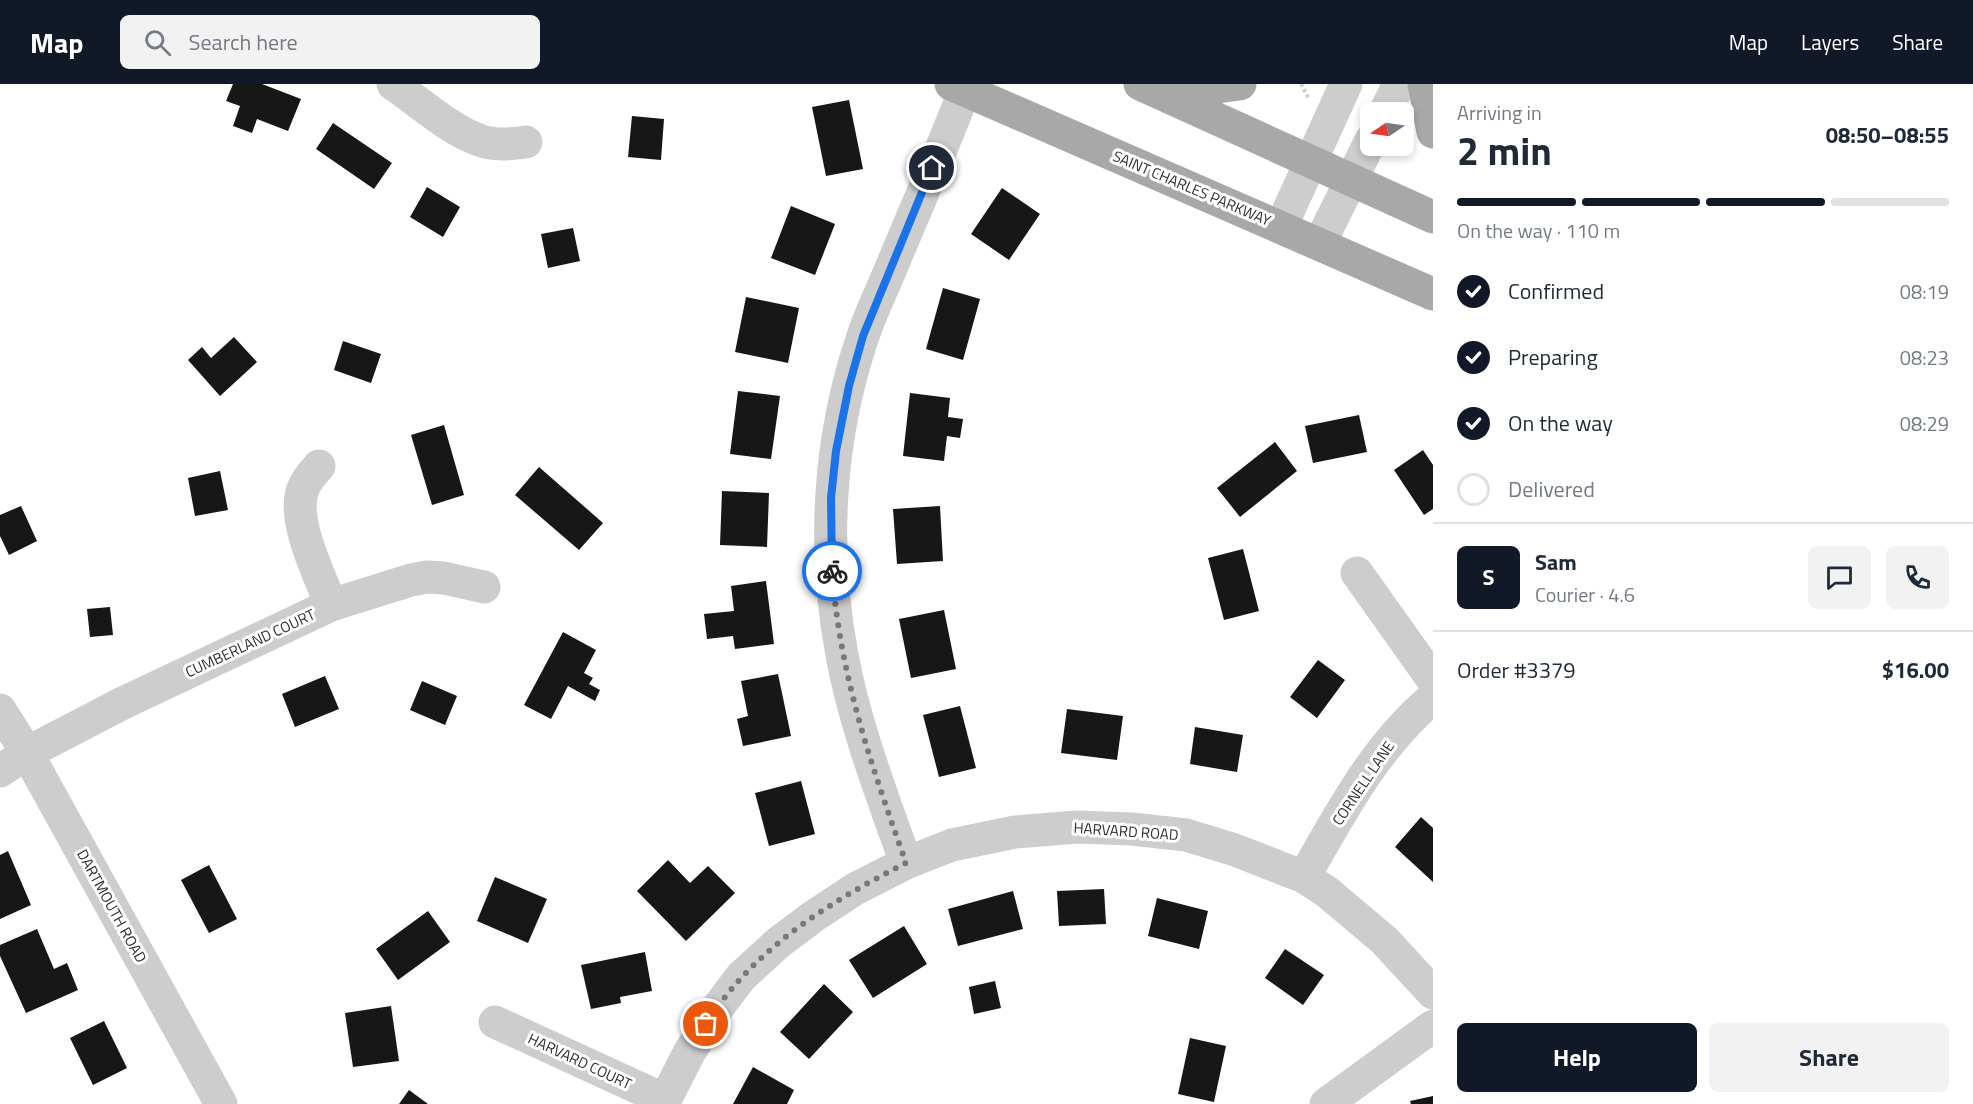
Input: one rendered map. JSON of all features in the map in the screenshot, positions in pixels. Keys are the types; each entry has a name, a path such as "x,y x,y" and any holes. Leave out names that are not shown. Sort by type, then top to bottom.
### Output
{"main road":[{"path":"1151,89 1240,84"},
{"path":"1424,84 1433,132"},
{"name":"SAINT CHARLES PARKWAY","path":"961,86 1433,294"},
{"path":"1151,89 1433,218"}],"street":[{"path":"393,84 451,125 479,140 507,144 526,142"},
{"path":"1281,227 1346,84"},
{"path":"1390,102 1399,84"},
{"path":"906,863 854,708 842,654 831,559 831,498 836,451 849,386 863,336 961,86"},
{"path":"1320,243 1363,156"},
{"path":"319,466 303,488 300,506 309,547 331,605"},
{"path":"1357,573 1433,680"},
{"name":"CUMBERLAND COURT","path":"0,771 27,753 144,693 331,605 427,577 444,578 484,587"},
{"name":"CORNELL LANE","path":"1304,877 1381,752 1415,714 1433,698"},
{"name":"DARTMOUTH ROAD","path":"0,710 27,753 221,1104"},
{"name":"HARVARD ROAD","path":"664,1102 689,1053 716,1010 741,977 778,943 855,889 906,863 952,845 1015,832 1077,826 1132,829 1186,835 1235,850 1304,877 1327,892 1384,940 1433,993"},
{"name":"HARVARD COURT","path":"495,1022 664,1102"},
{"path":"1326,1104 1433,1026"}],"building":[{"path":"233,84 262,84 301,99 288,131 257,119 252,133 233,126 240,106 226,101"},
{"path":"849,100 863,169 826,176 812,107"},
{"path":"632,116 664,119 661,160 628,157"},
{"path":"333,123 392,163 374,189 316,149"},
{"path":"427,187 460,207 443,237 410,217"},
{"path":"1002,188 1040,214 1009,260 971,234"},
{"path":"791,206 835,224 815,275 771,258"},
{"path":"573,228 580,261 548,268 541,234"},
{"path":"943,288 980,299 963,360 926,349"},
{"path":"746,297 799,308 788,363 735,352"},
{"path":"234,337 257,362 220,396 188,360 202,347 211,358"},
{"path":"343,341 381,354 371,383 334,370"},
{"path":"738,391 780,396 771,459 730,454"},
{"path":"910,393 950,398 948,417 963,419 960,438 947,436 944,461 903,456"},
{"path":"1359,415 1367,452 1313,463 1305,426"},
{"path":"444,425 464,495 432,505 411,435"},
{"path":"1275,442 1297,471 1240,517 1217,488"},
{"path":"1423,450 1433,465 1433,509 1424,515 1394,470"},
{"path":"539,467 603,523 579,550 515,495"},
{"path":"220,471 228,510 195,516 188,478"},
{"path":"722,491 769,493 767,547 720,545"},
{"path":"21,506 37,541 9,555 0,536 0,515"},
{"path":"940,506 943,561 897,564 893,509"},
{"path":"1243,549 1259,611 1224,620 1208,558"},
{"path":"766,581 774,644 735,649 733,636 707,639 704,614 734,611 731,586"},
{"path":"110,607 113,635 90,637 87,609"},
{"path":"944,610 956,669 911,678 899,619"},
{"path":"563,632 596,650 584,673 593,678 589,684 600,690 595,701 568,686 551,719 524,705"},
{"path":"1318,660 1345,680 1317,718 1290,697"},
{"path":"778,674 791,736 743,746 737,719 748,716 741,681"},
{"path":"325,676 339,709 295,727 282,694"},
{"path":"422,681 457,696 445,725 410,710"},
{"path":"960,706 976,768 939,777 923,715"},
{"path":"1067,709 1123,716 1117,760 1061,753"},
{"path":"1195,727 1243,735 1237,772 1190,764"},
{"path":"801,781 815,834 769,846 755,793"},
{"path":"1421,817 1433,828 1433,882 1395,847"},
{"path":"8,851 31,905 0,919 0,855"},
{"path":"668,860 690,883 708,866 735,893 686,941 637,891"},
{"path":"209,865 237,919 209,933 181,880"},
{"path":"495,877 547,899 528,943 477,921"},
{"path":"1104,889 1106,924 1059,926 1057,891"},
{"path":"1013,891 1023,929 958,946 948,909"},
{"path":"1157,898 1208,911 1199,949 1148,936"},
{"path":"428,911 450,942 398,980 376,949"},
{"path":"904,926 927,964 873,998 849,960"},
{"path":"37,929 54,969 67,963 78,990 26,1013 0,956 0,945"},
{"path":"1285,949 1324,975 1303,1005 1265,978"},
{"path":"645,952 652,991 620,997 621,1003 591,1009 581,965"},
{"path":"995,981 1001,1008 974,1014 969,987"},
{"path":"824,984 853,1012 809,1059 780,1032"},
{"path":"391,1006 399,1061 353,1067 345,1013"},
{"path":"104,1021 127,1068 93,1085 70,1038"},
{"path":"1190,1038 1226,1046 1214,1102 1178,1094"},
{"path":"753,1067 794,1090 787,1104 733,1104"},
{"path":"409,1090 428,1104 399,1104"},
{"path":"1433,1096 1433,1104 1411,1104 1410,1101"}],"way so far":[{"path":"706,1024 741,977 778,943 855,889 906,863 854,708 842,654 832,571"}],"route":[{"path":"832,571 831,498 836,451 849,386 863,336 932,168"}]}
